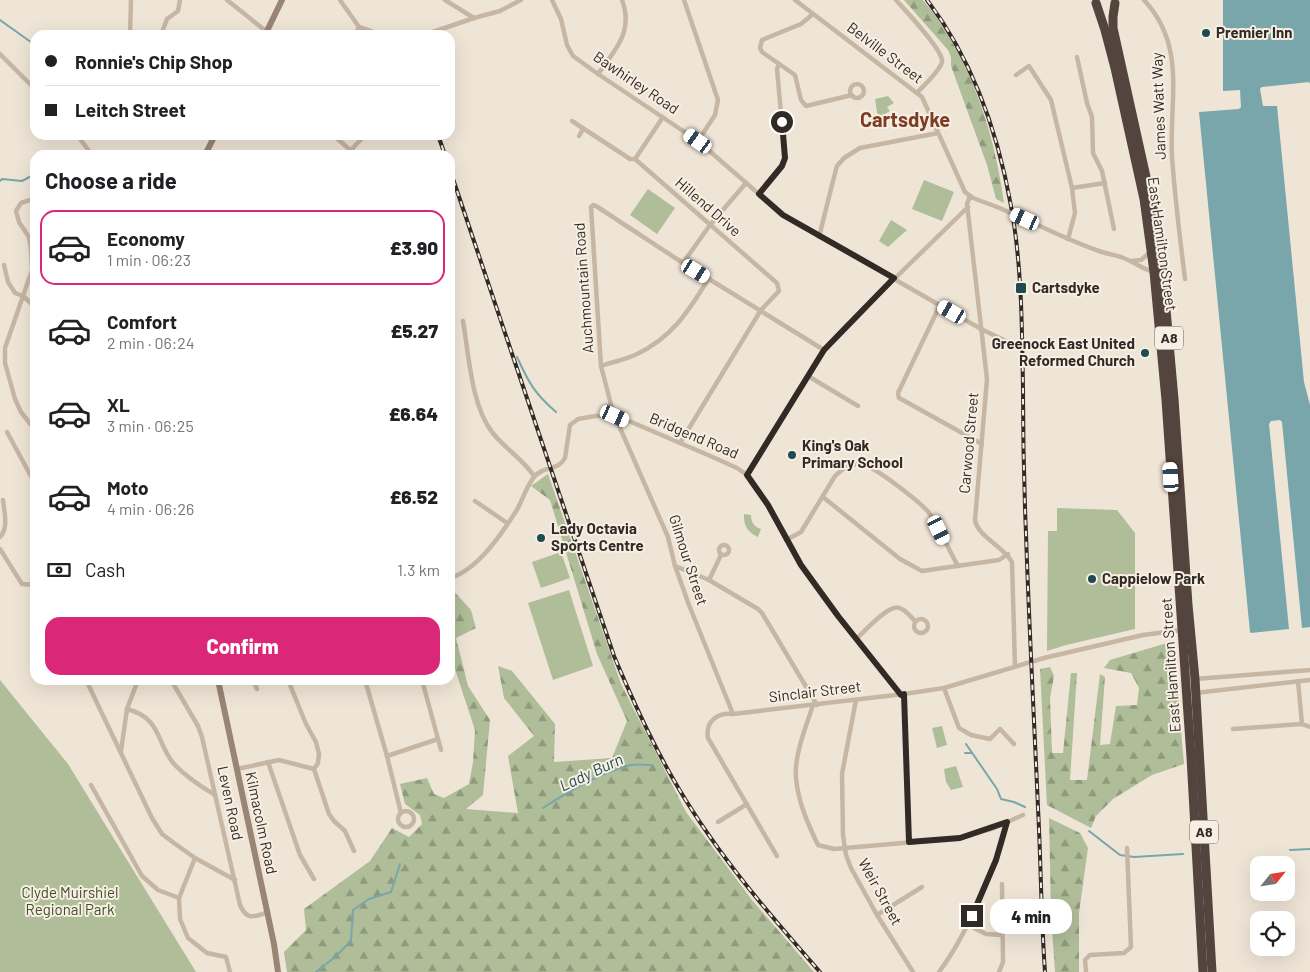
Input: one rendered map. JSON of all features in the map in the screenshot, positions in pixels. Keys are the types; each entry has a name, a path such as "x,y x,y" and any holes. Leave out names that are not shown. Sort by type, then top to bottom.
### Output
{"highway":[{"name":"A8","path":"1094,2 1105,6 1117,1"},
{"name":"East Hamilton Street","path":"1117,1 1113,28 1154,213 1191,679 1192,757 1207,954 1212,972"},
{"name":"East Hamilton Street","path":"1094,2 1105,30 1117,78 1158,272"},
{"name":"East Hamilton Street","path":"1203,972 1207,954"}],"main road":[{"path":"267,30 282,0"},
{"name":"Kilmacolm Road","path":"219,685 268,912 278,972"}],"street":[{"path":"130,30 131,0"},
{"path":"163,30 167,19 178,11 180,0"},
{"path":"227,0 262,30"},
{"path":"340,0 359,26 369,30"},
{"path":"445,0 474,18"},
{"path":"439,30 500,11 521,0"},
{"name":"Bawhirley Road","path":"552,0 561,19 567,45 573,56 698,141 783,215 1010,344"},
{"path":"598,74 620,42 625,30 626,20 622,0"},
{"path":"684,0 718,100 715,116 698,141"},
{"name":"Belville Street","path":"795,0 918,93 924,101 968,195"},
{"path":"896,0 937,48 942,57 940,66 918,93"},
{"name":"James Watt Way","path":"1144,0 1155,12 1163,26 1172,56 1172,157 1184,279"},
{"path":"813,14 801,24 762,40 760,48 762,52 795,74 801,100 806,106 852,95"},
{"path":"357,30 359,26"},
{"path":"0,54 30,84"},
{"path":"1077,57 1086,102 1092,117 1093,153 1102,171 1114,229"},
{"path":"759,194 782,166 785,158 776,69 780,64"},
{"path":"1016,75 1029,66 1048,95 1072,188 1075,213 1068,239"},
{"path":"635,159 663,117"},
{"name":"Hillend Drive","path":"572,121 630,159 635,159 777,283 779,291 761,310"},
{"path":"579,136 584,129"},
{"path":"819,237 832,181 838,166 844,158 860,148 938,133"},
{"path":"339,140 351,150 361,140"},
{"path":"746,183 710,225 684,263 824,350"},
{"path":"1072,188 1105,183"},
{"path":"909,842 903,695 801,565 768,505 747,475 824,350 894,278 968,207 968,195 1068,239 1131,261 1144,269 1158,272"},
{"path":"30,200 20,203 16,211 30,246"},
{"name":"Auchmountain Road","path":"615,416 601,366 591,207 596,206 684,263"},
{"name":"Carwood Street","path":"968,207 987,386 975,516 976,524 981,531 1008,554"},
{"path":"1131,261 1145,258 1152,250"},
{"path":"4,265 8,282 15,294 23,296 30,302"},
{"path":"30,276 5,348 5,363 15,399 21,412 30,424"},
{"path":"601,366 632,356 660,341 686,315 709,278"},
{"path":"940,305 898,396 982,444"},
{"path":"680,443 761,310"},
{"path":"455,575 473,566 489,548 517,509 534,476 528,467 491,431 480,410 463,321"},
{"path":"0,346 5,353"},
{"path":"808,376 858,406"},
{"name":"Bridgend Road","path":"534,476 563,462 570,425 578,419 596,416 615,416 737,468 747,475"},
{"name":"Gilmour Street","path":"615,416 662,520 688,605 733,714"},
{"path":"8,432 30,474"},
{"path":"786,540 801,532 841,470 862,464 873,469 924,506 958,566"},
{"path":"823,496 900,559 922,571 999,560 1008,554 1012,564 1015,667"},
{"path":"0,536 6,527 3,500"},
{"path":"475,501 507,523"},
{"path":"0,549 22,584 30,585"},
{"path":"709,580 721,555"},
{"path":"675,566 709,580 758,609 815,705 800,747 796,777 804,814 818,845 834,849 960,838 1023,815"},
{"path":"857,638 883,614 895,607 900,608 915,621"},
{"name":"Sinclair Street","path":"777,856 711,743 707,732 709,726 715,718 724,713 733,714 903,695 944,688 1044,658 1143,635 1186,630"},
{"path":"1191,679 1310,670"},
{"path":"1190,694 1310,680"},
{"path":"1298,681 1302,724"},
{"path":"88,685 152,818 162,834 195,858 235,880"},
{"path":"120,752 127,709 136,685"},
{"name":"Leven Road","path":"174,685 198,726 206,748 215,795 243,913 253,917 268,912"},
{"path":"255,685 257,689"},
{"path":"290,685 306,724 316,742 319,754 318,763 314,769"},
{"path":"366,685 401,813"},
{"path":"423,685 441,750"},
{"path":"944,688 959,728 971,735 990,739 1000,730 1014,744"},
{"name":"Weir Street","path":"856,700 842,774 845,847 851,868 913,972"},
{"path":"127,709 138,712 153,724 173,762 191,780 215,795"},
{"path":"1233,729 1302,724 1310,727"},
{"path":"387,756 438,739"},
{"path":"237,769 283,760 314,769"},
{"path":"268,762 300,855 314,879"},
{"path":"314,769 329,814 345,830 354,851"},
{"path":"91,785 142,876 158,890 179,898"},
{"path":"718,822 747,804"},
{"path":"939,972 968,925 996,860 1007,822"},
{"path":"1086,972 1085,960 1090,955 1124,953 1131,947 1127,848"},
{"path":"195,858 179,898 180,919 188,938 207,953 226,957 230,972"},
{"path":"999,972 1003,962 1002,884"},
{"path":"878,915 922,887"},
{"path":"1003,896 1010,895"},
{"path":"968,925 986,934 1002,936"}],"green space":[{"path":"904,0 923,0 940,22 967,70 994,148 1004,203 996,199 987,165 951,66 951,57 948,50"},
{"path":"888,96 894,103 887,107 890,111 878,118 875,99"},
{"path":"924,180 954,192 942,221 912,209"},
{"path":"648,189 675,208 657,234 630,215"},
{"path":"891,220 907,230 888,247 879,241"},
{"path":"548,474 621,684 686,812 752,900 814,972 287,972 284,952 306,930 304,909 370,861 392,828 409,837 422,824 420,815 405,804 400,784 427,778 434,794 444,798 469,784 473,762 475,730 455,669 455,592 471,610 476,628 456,638 468,686 490,720 483,795 466,809 518,813 508,756 534,736 504,698 498,666 512,671 555,724 554,762 612,758 627,721 597,654 550,500 531,486"},
{"name":"Cappielow Park","path":"1057,508 1117,510 1135,533 1135,629 1047,651 1048,531 1057,531"},
{"path":"744,514 751,515 753,524 761,529 758,537 747,528 744,522"},
{"path":"561,552 570,578 541,588 532,562"},
{"path":"569,590 593,666 553,680 528,603"},
{"path":"1167,643 1174,651 1184,764 1152,775 1113,799 1096,816 1091,828 1047,805 1040,669 1050,667 1054,676 1050,698 1052,753 1063,753 1071,673 1077,673 1070,780 1087,780 1100,674 1105,677 1100,745 1110,744 1116,706 1137,705 1139,688 1131,673 1104,668 1110,660"},
{"name":"Clyde Muirshiel Regional Park","path":"0,680 68,764 196,972 0,972"},
{"path":"942,726 947,745 937,748 932,728"},
{"path":"956,766 963,787 951,790 946,782 944,769"},
{"path":"1049,818 1080,833 1088,848 1079,913 1079,972 1055,972 1051,914"}],"water":[{"path":"1223,0 1310,0 1310,84 1309,82 1262,87 1260,89 1263,106 1277,106 1304,382 1310,405 1310,627 1302,628 1282,422 1280,420 1271,421 1269,424 1289,629 1251,633 1199,112 1239,109 1241,107 1240,90 1223,91"}],"waterway":[{"path":"0,20 30,41"},
{"path":"0,181 2,179 22,181 30,177"},
{"path":"517,357 533,387 542,399 556,412"},
{"name":"Lady Burn","path":"966,744 997,789 1001,799 1025,807"},
{"name":"Lady Burn","path":"965,753 972,753"},
{"name":"Lady Burn","path":"543,808 574,789 608,772 631,765 651,765"},
{"name":"Lady Burn","path":"1089,831 1120,855 1134,857 1183,854"},
{"name":"Lady Burn","path":"1290,850 1310,849"},
{"path":"316,972 351,941 353,910 369,899 391,892 400,864"}],"railway":[{"path":"927,0 943,23 970,72 991,124 1006,179 1015,229 1021,297 1025,516 1045,972"},
{"path":"440,140 443,150"},
{"path":"455,185 614,656 636,707 670,773 710,837 763,906 820,972"}],"place":[{"name":"Premier Inn","path":"1206,33"},
{"name":"Cartsdyke","path":"1021,288"},
{"name":"Greenock East United Reformed Church","path":"1145,353"},
{"name":"King's Oak Primary School","path":"792,455"},
{"name":"Lady Octavia Sports Centre","path":"541,538"},
{"name":"Cappielow Park","path":"1092,579"}],"district":[{"name":"Cartsdyke","path":"905,120"}],"route":[{"path":"782,122 785,158 782,166 759,194 783,215 894,278 824,350 747,475 768,505 801,565 838,616 901,695 904,694 909,842 960,838 1007,822 992,872 972,916"}]}
